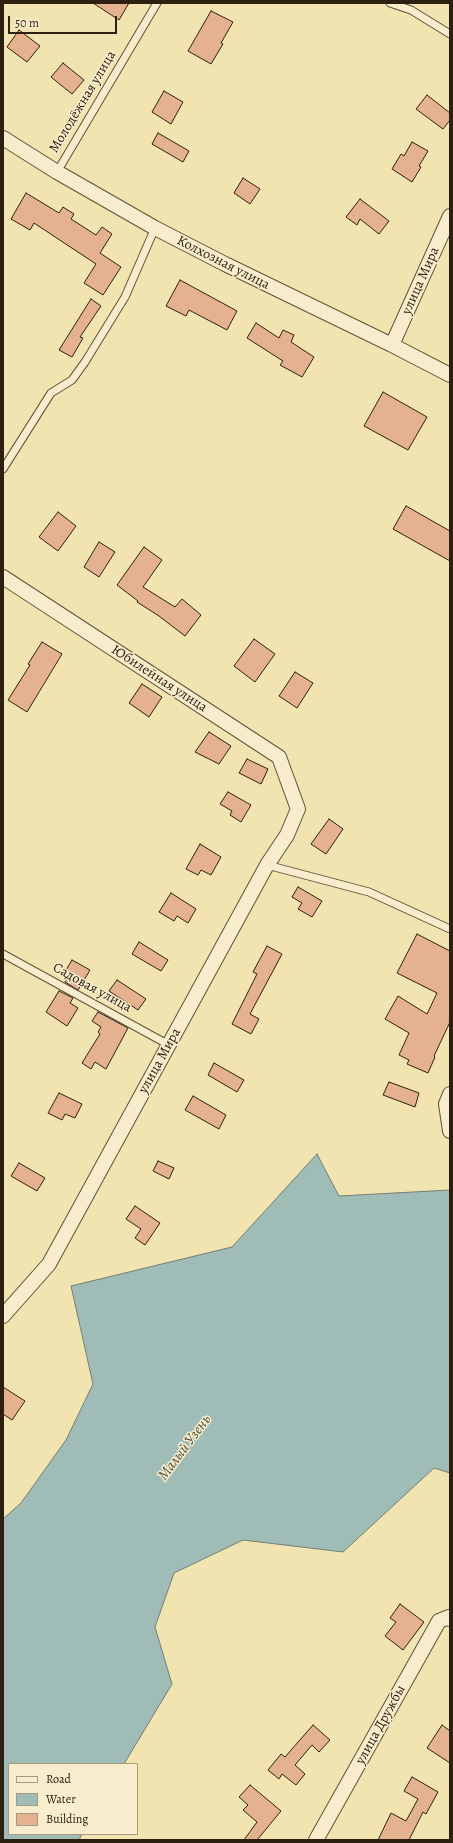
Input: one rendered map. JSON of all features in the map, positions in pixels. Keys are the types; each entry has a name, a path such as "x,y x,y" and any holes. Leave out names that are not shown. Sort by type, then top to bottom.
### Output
{"street":[{"name":"Колхозная улица","path":"3,138 56,172 155,228 224,264 392,345 450,375"},
{"name":"улица Мира","path":"392,345 450,216"},
{"name":"Юбилейная улица","path":"3,577 278,757 293,797"},
{"name":"улица Мира","path":"3,1316 49,1264 267,865 287,835 298,809 293,797"},
{"path":"450,1094 446,1104 450,1131"},
{"name":"улица Дружбы","path":"316,1840 439,1621 449,1617 450,1619"}],"lane":[{"name":"Молодёжная улица","path":"56,172 157,3"},
{"path":"390,3 411,10 450,34"},
{"path":"3,469 51,393 72,380 85,362 125,297 155,228"},
{"path":"267,865 369,892 450,929"},
{"name":"Садовая улица","path":"3,954 169,1045"}],"water":[{"name":"Малый Узень","path":"317,1154 339,1196 450,1190 450,1473 434,1468 343,1552 243,1540 174,1573 155,1627 172,1684 125,1763 8,1763 8,1835 82,1835 79,1840 3,1840 3,1519 21,1503 66,1440 93,1384 71,1286 232,1247"}],"building":[{"path":"93,3 129,3 119,20"},
{"path":"211,11 233,22 221,43 223,44 211,64 188,51"},
{"path":"19,30 40,46 27,62 7,47"},
{"path":"63,63 84,80 72,94 51,77"},
{"path":"164,91 183,102 171,124 152,112"},
{"path":"427,95 450,113 450,120 443,129 416,109"},
{"path":"158,133 189,151 183,162 152,144"},
{"path":"412,142 428,151 412,182 392,169 401,154 404,156"},
{"path":"243,178 260,189 250,204 234,193"},
{"path":"26,193 59,213 63,207 74,214 71,219 96,235 102,227 112,234 100,253 121,267 103,295 84,283 96,264 34,223 30,230 11,219"},
{"path":"360,199 389,221 379,234 360,219 357,225 346,217"},
{"path":"180,280 237,311 227,330 189,310 186,316 166,306"},
{"path":"91,299 101,306 80,337 83,338 72,357 59,350"},
{"path":"256,323 279,338 283,330 294,335 291,342 314,357 302,377 280,365 283,361 247,338"},
{"path":"383,392 427,417 408,450 364,426"},
{"path":"406,506 450,531 450,561 393,529"},
{"path":"58,512 76,526 58,551 39,537"},
{"path":"99,542 115,552 99,577 84,567"},
{"path":"144,547 162,560 143,587 175,607 182,599 201,615 185,636 159,616 137,602 138,601 117,585"},
{"path":"254,639 275,654 255,682 234,666"},
{"path":"42,642 62,654 27,712 8,700 30,665 28,664"},
{"path":"295,672 313,683 297,708 279,696"},
{"path":"142,684 162,697 149,717 129,703"},
{"path":"209,732 231,746 219,764 195,752"},
{"path":"247,759 268,769 261,784 239,773"},
{"path":"228,792 251,805 241,822 230,815 232,811 220,804"},
{"path":"329,819 343,829 326,854 311,844"},
{"path":"200,844 221,857 211,875 201,870 198,875 186,869"},
{"path":"298,887 322,901 312,917 298,909 302,903 292,897"},
{"path":"171,893 196,909 188,923 177,916 174,921 159,912"},
{"path":"417,934 450,951 450,1022 434,1056 435,1057 428,1073 407,1064 409,1060 399,1055 409,1033 385,1019 398,996 427,1014 437,993 397,973"},
{"path":"139,942 168,960 161,971 132,954"},
{"path":"267,946 282,954 250,1014 259,1019 251,1034 232,1024 257,974 253,972"},
{"path":"72,960 90,970 78,990 65,982 68,977 63,975"},
{"path":"117,980 146,999 138,1010 109,991"},
{"path":"59,991 73,998 70,1003 78,1008 67,1026 46,1012"},
{"path":"98,1012 128,1028 106,1069 95,1062 91,1069 82,1063 100,1034 98,1032 101,1027 92,1021"},
{"path":"214,1063 244,1080 237,1092 208,1075"},
{"path":"389,1082 419,1093 415,1107 383,1095"},
{"path":"59,1093 82,1104 75,1118 65,1114 62,1120 48,1113"},
{"path":"193,1096 226,1115 219,1129 185,1110"},
{"path":"158,1161 174,1168 169,1179 153,1171"},
{"path":"19,1163 45,1178 37,1191 11,1176"},
{"path":"135,1206 160,1223 145,1245 135,1238 141,1229 126,1219"},
{"path":"3,1387 25,1401 12,1420 3,1414"},
{"path":"400,1604 424,1622 403,1650 385,1636 396,1622 390,1618"},
{"path":"313,1725 330,1740 319,1752 312,1745 295,1765 305,1774 296,1785 282,1774 279,1779 268,1770 281,1754 285,1757"},
{"path":"442,1725 450,1731 450,1763 427,1748"},
{"path":"412,1777 438,1792 426,1814 423,1812 409,1840 378,1840 391,1813 406,1821 418,1799 404,1791"},
{"path":"250,1785 281,1811 257,1840 244,1840 257,1822 243,1810 248,1805 239,1797"}]}
